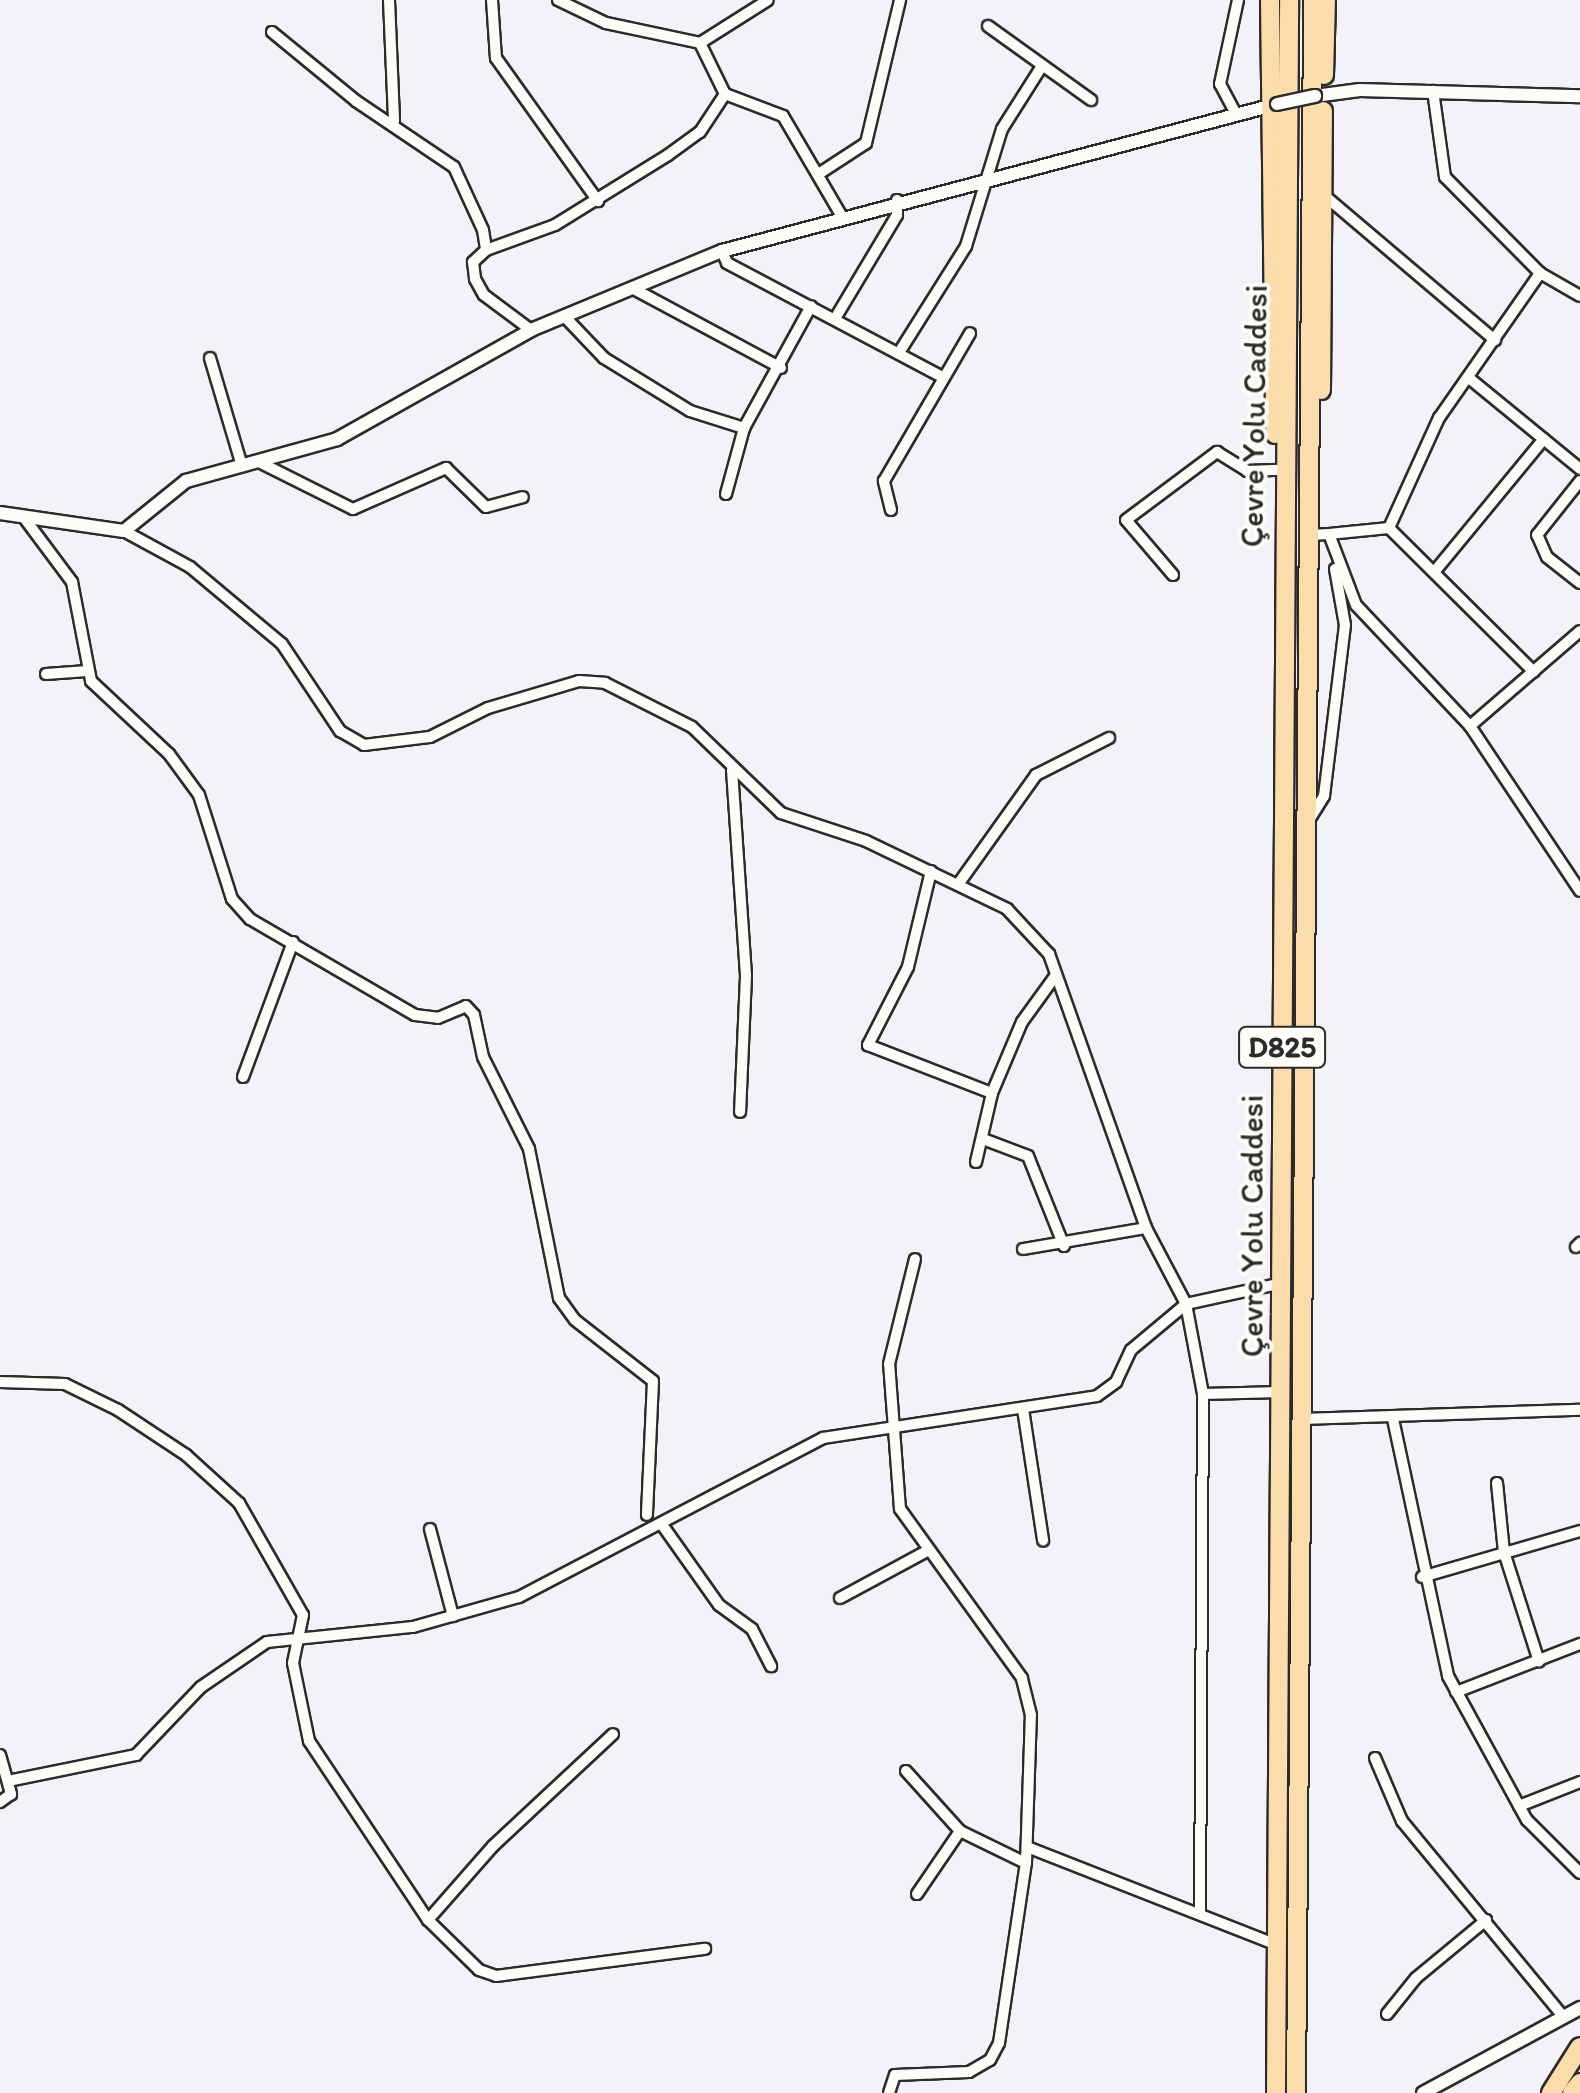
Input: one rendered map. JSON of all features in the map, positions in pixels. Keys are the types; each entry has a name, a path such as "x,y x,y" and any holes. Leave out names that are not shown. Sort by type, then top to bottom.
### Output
{"highway":[{"path":"1270,0 1271,409 1281,480"},
{"name":"Çevre Yolu Caddesi","path":"1276,2093 1282,1392 1281,480 1289,0"},
{"name":"Çevre Yolu Caddesi","path":"1296,2093 1312,0"},
{"path":"1309,535 1326,196 1319,95 1326,0"},
{"path":"1298,1980 1307,2093"},
{"path":"1266,2093 1275,1989"},
{"path":"1551,2093 1580,2048"},
{"path":"1572,2093 1580,2088"}],"street":[{"path":"389,0 394,121"},
{"path":"492,0 496,58 598,201"},
{"path":"558,0 606,23 700,42 768,0"},
{"path":"820,173 866,143 900,0"},
{"path":"1236,114 1220,84 1238,0"},
{"path":"988,26 1091,100"},
{"path":"272,32 356,102 394,121 470,187 486,250"},
{"path":"700,42 725,94 783,116 820,173 841,215"},
{"path":"900,351 966,246 1002,128 1042,66"},
{"path":"1433,91 1445,176 1540,274 1580,296"},
{"path":"124,532 186,481 336,439 531,330 722,252 841,215 1319,95 1433,91 1580,96"},
{"path":"531,330 484,296 473,262 486,250 598,201 690,141 725,94"},
{"path":"1326,196 1495,340"},
{"path":"836,317 897,215 897,200"},
{"path":"722,252 727,263 836,317 940,376"},
{"path":"1388,528 1439,418 1540,274"},
{"path":"632,288 781,368"},
{"path":"726,494 744,428 781,368 811,306"},
{"path":"564,316 604,358 690,411 744,428"},
{"path":"891,510 884,481 940,376 970,333"},
{"path":"210,358 242,466"},
{"path":"1469,378 1580,469"},
{"path":"1435,571 1544,439"},
{"path":"1173,575 1126,520 1217,452 1247,470 1281,480"},
{"path":"262,462 352,508 446,468 486,507 523,497"},
{"path":"1580,482 1537,535 1547,556 1580,584"},
{"path":"0,513 124,532 190,567 282,644 340,731 364,745 430,737 488,708 579,681 658,706 692,727 781,813 959,882 1033,931 1056,975 1146,1228 1186,1304 1203,1394 1200,1913"},
{"path":"25,519 72,582 87,671 199,795 232,900 250,919 414,1015 438,1018 466,1006 474,1015 483,1057 529,1149 560,1298 575,1320 652,1381 647,1515"},
{"path":"1309,535 1388,528 1534,672"},
{"path":"1304,827 1324,796 1344,626 1329,534"},
{"path":"1333,558 1356,605 1470,726 1579,885"},
{"path":"1470,726 1580,631"},
{"path":"46,674 87,671"},
{"path":"959,882 1036,775 1108,738"},
{"path":"732,769 746,976 740,1112"},
{"path":"931,871 908,967 868,1044 992,1093"},
{"path":"243,1077 293,942"},
{"path":"976,1162 992,1093 1022,1022 1056,975"},
{"path":"983,1139 1028,1156 1064,1246"},
{"path":"1023,1248 1064,1246 1146,1228"},
{"path":"889,2093 895,2075 969,2072 990,2060 1026,1863 1028,1691 925,1552 900,1509 890,1429 895,1316 915,1259"},
{"path":"8,1781 136,1755 201,1687 267,1642 453,1616 519,1597 602,1549 663,1526 823,1438 1106,1392 1131,1350 1186,1304 1282,1283"},
{"path":"0,1382 65,1384 132,1419 222,1485 302,1615 293,1663 309,1740 428,1920 479,1970 496,1976 706,1949"},
{"path":"1203,1394 1282,1392"},
{"path":"1024,1408 1042,1540"},
{"path":"1302,1419 1580,1410"},
{"path":"1393,1419 1422,1576 1456,1692 1519,1806 1580,1873"},
{"path":"1497,1483 1504,1552 1539,1662"},
{"path":"663,1526 718,1606 752,1630 770,1666"},
{"path":"430,1530 453,1616"},
{"path":"1422,1576 1580,1532"},
{"path":"840,1598 925,1552"},
{"path":"1456,1692 1580,1644"},
{"path":"428,1920 492,1846 612,1734"},
{"path":"0,1754 10,1794 0,1802"},
{"path":"1374,1758 1402,1821 1561,2014"},
{"path":"906,1771 960,1830 1026,1863"},
{"path":"1519,1806 1580,1782"},
{"path":"917,1894 960,1830"},
{"path":"1026,1846 1275,1944"},
{"path":"1387,2014 1416,1978 1486,1920"},
{"path":"1423,2093 1561,2014 1580,2008"}]}
